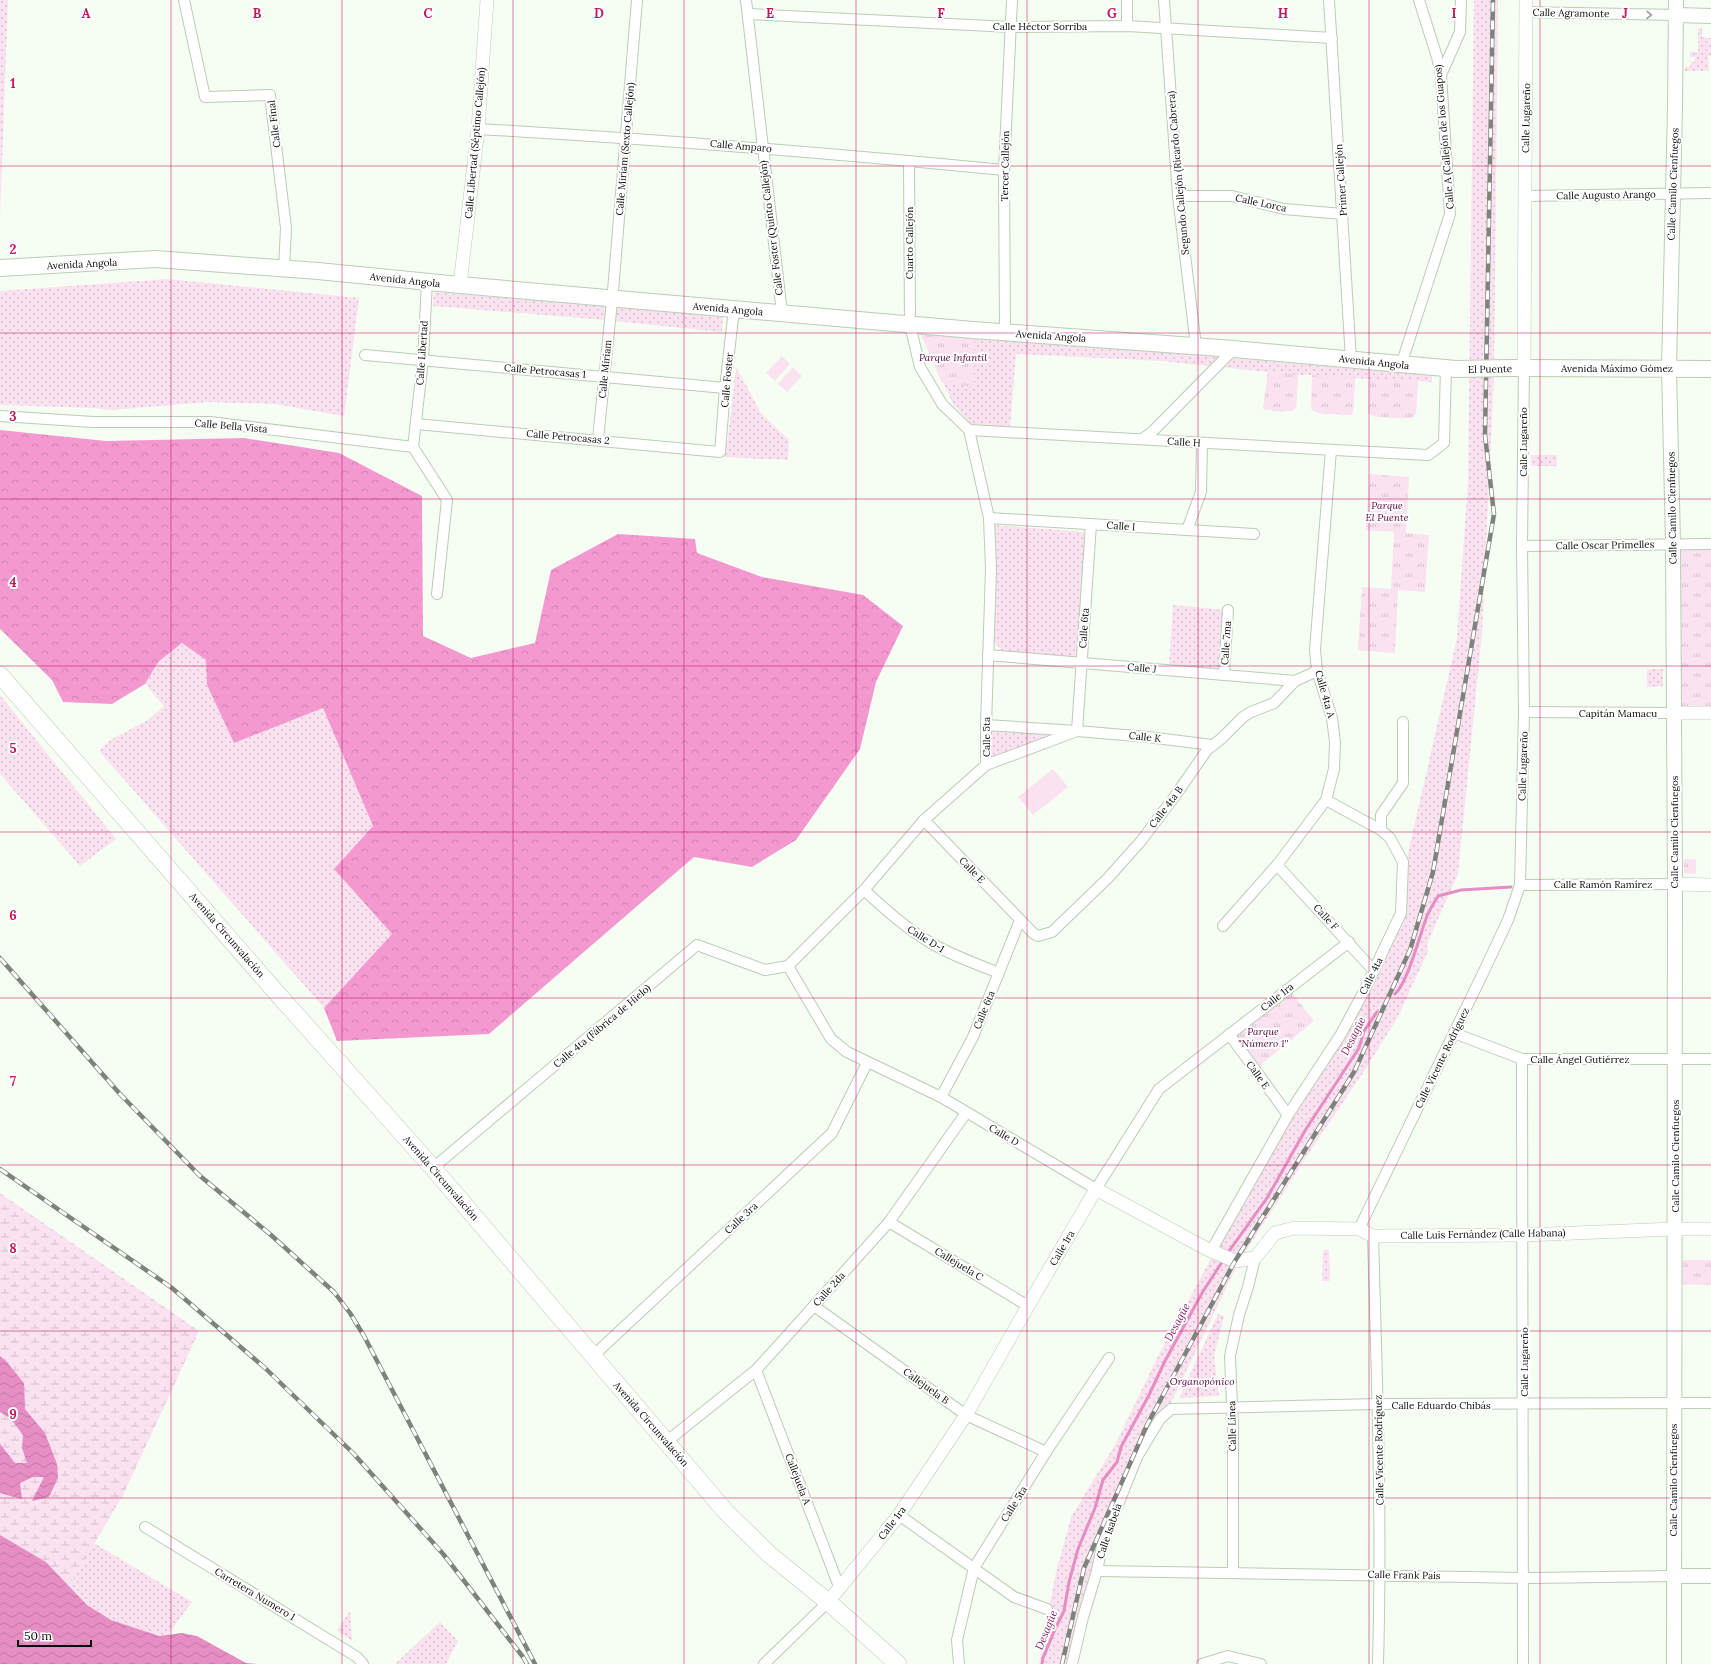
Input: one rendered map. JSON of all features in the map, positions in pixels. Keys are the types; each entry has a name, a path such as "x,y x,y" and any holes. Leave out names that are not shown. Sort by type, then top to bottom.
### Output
{"highway":[{"name":"Avenida Circunvalación","path":"0,675 275,991 433,1168 726,1512 770,1555 828,1602 898,1664"}],"main road":[{"name":"Calle Camilo Cienfuegos","path":"1674,1664 1675,884 1673,544 1669,368 1677,15 1676,0"},
{"name":"Calle Agramonte","path":"1677,15 1711,16"},
{"name":"Avenida Angola","path":"0,268 155,259 284,268 910,325 1234,349 1451,369"},
{"name":"Avenida Máximo Gómez","path":"1518,368 1711,369"},
{"name":"El Puente","path":"1451,369 1518,368"},
{"name":"Calle Frank Pais","path":"1673,1576 1711,1576"}],"street":[{"name":"Calle Final","path":"184,0 206,97 270,95 286,228 284,268"},
{"name":"Calle Libertad (Séptimo Callejón)","path":"460,285 478,130 487,0"},
{"name":"Calle Miriam (Sexto Callejón)","path":"612,298 637,0"},
{"name":"Calle Foster (Quinto Callejón)","path":"746,0 782,313"},
{"name":"Tercer Callejón","path":"1005,333 1004,170 1012,0"},
{"path":"1126,0 1126,26"},
{"name":"Segundo Callejón (Ricardo Cabrera)","path":"1164,0 1178,196 1196,346"},
{"name":"Primer Callejón","path":"1329,0 1351,360"},
{"name":"Calle A (Callejón de los Guapos)","path":"1401,365 1450,214 1441,75 1437,57 1419,0"},
{"path":"1441,75 1460,32 1461,0"},
{"name":"Calle Agramonte","path":"1526,6 1677,15"},
{"name":"Calle Lugareño","path":"1520,885 1524,712 1518,368 1525,196 1526,6"},
{"name":"Calle Héctor Sorriba","path":"748,14 1011,27 1126,26 1332,38"},
{"name":"Calle Amparo","path":"478,130 626,138 762,148 1004,170"},
{"name":"Cuarto Callejón","path":"909,161 910,325"},
{"name":"Calle Augusto Arango","path":"1525,196 1711,193"},
{"name":"Calle Lorca","path":"1178,196 1232,196 1284,209 1343,214"},
{"name":"Calle Libertad","path":"416,424 423,360 427,282"},
{"name":"Calle Miriam","path":"598,439 612,298"},
{"name":"Calle Foster","path":"720,452 725,388 734,309"},
{"path":"910,325 920,367 942,404 969,430"},
{"path":"1142,440 1234,349"},
{"name":"Calle Petrocasas 1","path":"365,355 725,388"},
{"name":"Calle H","path":"969,430 1428,455 1444,442 1451,369"},
{"name":"Calle Bella Vista","path":"0,416 93,422 210,422 413,447"},
{"path":"416,424 413,447 447,500 437,594"},
{"name":"Calle Petrocasas 2","path":"416,424 598,439 720,452"},
{"name":"Calle 5ta","path":"788,966 864,890 924,820 986,765 991,569 989,518 969,430"},
{"path":"1187,530 1201,492 1202,443"},
{"name":"Calle 4ta A","path":"1223,926 1277,865 1326,800 1334,769 1335,742 1332,718 1317,671 1315,650 1331,450"},
{"name":"Calle I","path":"989,518 1254,534"},
{"name":"Calle 6ta","path":"1076,731 1090,524"},
{"name":"Calle Oscar Primelles","path":"1522,546 1711,544"},
{"name":"Calle 7ma","path":"1224,675 1228,610"},
{"name":"Calle J","path":"988,655 1295,681"},
{"name":"Calle 4ta B","path":"1020,920 1038,936 1052,932 1108,878 1132,851 1175,796 1202,755 1212,745 1222,738 1243,717 1251,712 1274,703 1295,681 1317,671"},
{"name":"Capitán Mamacu","path":"1524,712 1711,713"},
{"path":"1380,830 1381,815 1402,783 1403,722"},
{"name":"Calle K","path":"986,725 1148,737 1212,745"},
{"name":"Calle K","path":"986,765 1076,731"},
{"name":"Calle 4ta","path":"1214,1252 1288,1115 1341,1034 1374,971 1401,913 1403,862 1390,838 1380,830 1326,800"},
{"name":"Calle E","path":"924,820 1020,920"},
{"name":"Calle F","path":"1277,865 1374,971"},
{"name":"Calle Ramón Ramírez","path":"1520,885 1711,885"},
{"name":"Calle Vicente Rodríguez","path":"1359,1230 1508,920 1520,885"},
{"name":"Calle D-1","path":"864,890 902,924 926,941 950,954 999,973"},
{"name":"Calle 6ta","path":"941,1097 973,1037 1020,920"},
{"name":"Calle 1ra","path":"828,1602 899,1515 966,1415 1096,1189 1159,1089 1349,942"},
{"name":"Calle 4ta (Fábrica de Hielo)","path":"433,1168 697,945 765,970 788,966"},
{"name":"Calle D","path":"788,966 831,1039 847,1052 941,1097 1096,1189 1214,1252 1235,1261 1255,1258"},
{"name":"Calle Ángel Gutiérrez","path":"1454,1033 1522,1060 1711,1059"},
{"name":"Calle E","path":"1229,1034 1288,1115"},
{"name":"Calle Lugareño","path":"1522,1060 1524,1405 1523,1664"},
{"name":"Calle 3ra","path":"593,1356 832,1133 868,1063"},
{"name":"Calle 2da","path":"666,1442 756,1370 889,1222 966,1113"},
{"name":"Callejuela C","path":"889,1222 1028,1306"},
{"name":"Calle Luis Fernández (Calle Habana)","path":"1255,1258 1275,1233 1294,1228 1359,1230 1373,1236 1523,1235 1711,1229"},
{"name":"Calle Vicente Rodríguez","path":"1373,1236 1381,1575 1378,1664"},
{"name":"Calle Línea","path":"1233,1573 1232,1407 1230,1356 1239,1315 1255,1258"},
{"name":"Callejuela B","path":"814,1306 966,1415 1046,1452"},
{"name":"Calle 5ta","path":"959,1664 956,1640 974,1568 1046,1452 1109,1358"},
{"name":"Callejuela A","path":"756,1370 840,1589"},
{"name":"Calle Eduardo Chibás","path":"1171,1409 1378,1404 1524,1405 1711,1403"},
{"name":"Calle Isabela","path":"1072,1664 1083,1617 1097,1571 1102,1545 1137,1457 1160,1419 1171,1409"},
{"path":"899,1515 1014,1597 1047,1609"},
{"name":"Carretera Numero 1","path":"145,1527 357,1657 363,1664"},
{"name":"Calle Frank Pais","path":"1097,1571 1524,1577 1673,1576"},
{"path":"764,1664 828,1602"},
{"path":"1202,1664 1228,1656 1261,1664"}],"green space":[{"path":"0,0 8,0 0,217"},
{"path":"1474,0 1498,0 1494,375 1482,633 1458,874 1427,944 1428,951 1398,1017 1237,1265 1170,1405 1154,1421 1094,1568 1067,1664 1039,1664 1056,1572 1071,1517 1116,1443 1159,1354 1290,1114 1342,1041 1403,913 1405,866 1457,638 1468,481"},
{"path":"1698,28 1702,28 1702,37 1711,38 1711,56 1708,56 1709,71 1685,71 1685,67 1690,67 1691,62 1695,62 1695,57 1690,57 1690,52 1698,52"},
{"path":"167,279 359,298 344,416 275,404 209,402 111,410 0,405 0,291"},
{"path":"434,292 723,316 722,332 605,320 433,306"},
{"path":"920,332 1432,375 1432,382 1418,381 1416,413 1412,418 1376,417 1368,413 1369,379 1355,378 1353,412 1351,415 1318,413 1312,375 1298,375 1296,408 1289,411 1280,411 1263,409 1268,372 1161,361 1016,354 1010,428 971,424 953,404"},
{"name":"Parque Infantil","path":"920,332 974,336 974,387 942,383"},
{"path":"782,356 790,364 775,381 766,373"},
{"path":"736,367 761,413 789,440 788,460 724,457 728,438"},
{"path":"793,367 802,376 787,392 778,384"},
{"path":"1268,372 1298,375 1296,408 1292,411 1263,409"},
{"path":"1312,375 1355,378 1353,412 1351,415 1318,413 1311,409"},
{"path":"1369,379 1418,381 1416,413 1412,418 1376,417 1368,413"},
{"path":"0,430 106,441 244,438 339,453 422,496 423,636 471,658 535,643 551,570 618,534 695,539 697,553 762,577 863,595 903,626 876,682 860,749 796,840 752,867 694,857 489,1034 337,1041 324,1008 392,934 334,869 373,826 323,708 234,743 207,685 206,660 182,643 158,662 145,684 112,704 63,702 52,680 0,629"},
{"path":"1531,455 1557,455 1557,466 1531,466"},
{"name":"Parque El Puente","path":"1369,474 1409,477 1406,533 1429,535 1425,592 1398,590 1395,653 1358,650 1362,587 1391,589 1394,532 1366,530"},
{"path":"993,525 1087,532 1077,659 1004,653 991,638"},
{"path":"1711,549 1711,706 1681,706 1680,550"},
{"path":"1173,605 1226,610 1221,670 1169,666"},
{"path":"182,643 206,660 207,685 234,743 323,708 373,826 334,869 392,934 324,1008 99,751 110,740 148,720 164,706 145,684 158,662"},
{"path":"1647,669 1663,669 1663,686 1647,687"},
{"path":"0,695 116,839 80,866 0,774"},
{"path":"986,725 1077,731 986,765"},
{"path":"1053,769 1068,787 1033,815 1018,797"},
{"path":"1684,859 1696,859 1696,874 1684,873"},
{"name":"Parque \"Número 1\"","path":"1290,990 1314,1021 1258,1067 1233,1034"},
{"path":"0,1193 199,1331 123,1495 69,1586 46,1562 0,1535"},
{"path":"1323,1250 1329,1250 1330,1281 1322,1281"},
{"path":"1681,1260 1711,1260 1711,1285 1675,1284"},
{"name":"Organopónico","path":"1218,1314 1224,1316 1214,1356 1219,1396 1179,1398"},
{"path":"199,1331 123,1495 97,1539"},
{"path":"94,1543 192,1602 168,1635 159,1636 111,1620 87,1605 69,1586"},
{"path":"350,1610 352,1641 337,1631"},
{"path":"440,1622 458,1641 446,1664 395,1664"}],"water":[{"path":"0,1356 24,1383 25,1409 45,1433 57,1464 58,1478 49,1497 32,1501 44,1477 33,1477 20,1483 22,1499 0,1493 0,1444 15,1463 27,1463 22,1448 23,1435 11,1419 0,1412"},
{"path":"0,1535 46,1562 87,1605 111,1620 159,1636 182,1633 197,1636 246,1663 258,1664 0,1664"}],"waterway":[{"name":"Desagüe","path":"1395,994 1400,988 1409,969 1427,916 1438,896 1461,890 1511,887"},
{"name":"Desagüe","path":"1227,1254 1267,1198 1306,1129 1359,1048 1364,1031 1377,1012"},
{"name":"Desagüe","path":"1042,1664 1055,1629 1064,1611 1069,1582 1078,1549 1095,1508 1103,1480 1117,1462 1121,1447 1149,1395 1165,1361 1202,1293 1224,1259"}],"railway":[{"path":"1062,1664 1084,1568 1147,1425 1235,1261 1354,1072 1410,950 1433,872 1494,514 1485,435 1493,0"},
{"path":"0,958 120,1094 199,1175 271,1235 334,1292 350,1313 364,1336 535,1664"},
{"path":"0,1169 172,1288 265,1368 353,1453 444,1555 527,1664"}]}
